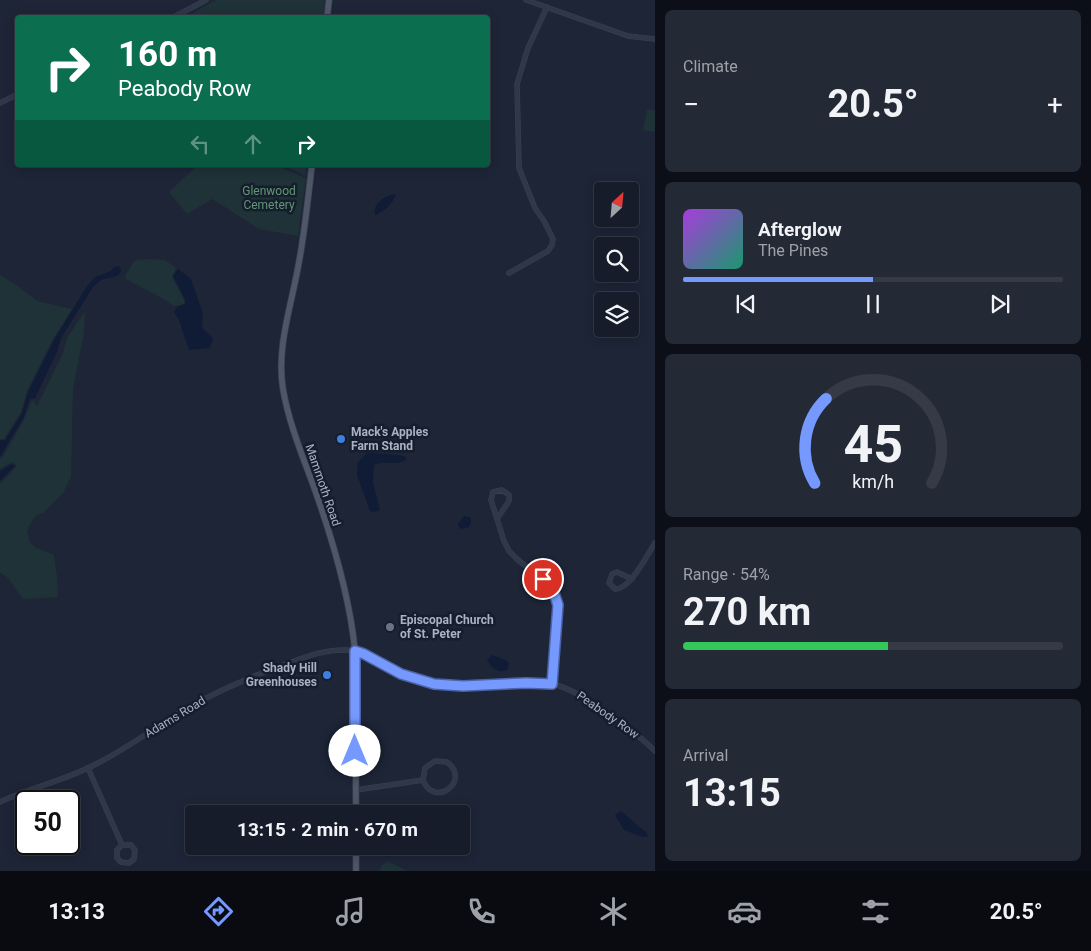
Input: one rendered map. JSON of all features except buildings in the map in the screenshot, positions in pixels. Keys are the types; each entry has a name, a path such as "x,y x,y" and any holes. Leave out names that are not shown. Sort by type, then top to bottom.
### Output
{"main road":[{"path":"327,15 329,0"},
{"name":"Mammoth Road","path":"312,167 300,262 284,338 282,375 292,424 336,556 349,613 355,651 356,805"},
{"path":"356,855 356,871"}],"street":[{"path":"178,15 206,0"},
{"path":"526,0 628,36 655,39"},
{"path":"509,273 548,251 553,239 535,208 519,168 517,84 528,48 547,7"},
{"path":"0,103 15,96"},
{"path":"497,520 509,498 507,493 502,490 493,492 491,497 497,520 509,551 516,559 547,582 556,598 558,613 552,684"},
{"path":"632,578 617,572 612,574 609,583 612,588 618,590 623,588 632,578 655,543"},
{"name":"Peabody Row","path":"355,651 401,674 434,684 463,686 526,683 563,686 580,695 629,728 655,751"},
{"name":"Adams Road","path":"0,802 88,768 198,703 233,685 318,653 355,651"},
{"path":"435,761 447,762 455,772 453,784 443,792 430,790 423,780 425,768 435,761"},
{"path":"88,768 122,845"},
{"path":"356,790 423,780"},
{"path":"129,844 135,850 134,859 129,863 123,863 117,858 117,850 122,845 129,844"}],"green space":[{"path":"216,0 325,0 323,15 190,15"},
{"path":"647,109 655,110 655,132 643,130"},
{"name":"Glenwood Cemetery","path":"196,167 279,167 306,178 298,236 259,229 212,199 187,214 169,192"},
{"path":"287,167 307,167 306,176"},
{"path":"135,260 165,260 176,268 172,277 184,300 184,304 174,306 126,279 125,276"},
{"path":"0,275 37,301 72,309 53,339 27,391 21,412 4,439 0,439"},
{"path":"85,311 84,332 73,389 71,477 63,493 43,513 36,516 27,532 30,542 35,547 54,555 58,597 23,599 8,578 0,572 0,484 17,466 12,462 0,469 0,459 24,420 32,400 37,406 63,353 67,338"},
{"path":"388,861 407,871 380,871 381,866"}],"water":[{"path":"396,194 382,212 375,215 376,207 381,200"},
{"path":"117,266 120,267 121,272 117,276 101,280 93,287 61,338 57,352 35,398 30,399 23,419 0,457 0,440 5,440 22,413 28,392 54,340 87,286 95,277 111,271"},
{"path":"178,269 191,279 203,314 203,329 212,337 213,341 209,348 189,350 179,320 174,312 177,307 185,304 185,299 173,276"},
{"path":"367,453 393,454 406,457 406,460 402,462 374,465 373,483 380,510 375,512 370,511 357,475 358,462"},
{"path":"12,464 15,466 0,481 0,471"},
{"path":"464,516 471,518 471,523 469,527 460,529 458,524"},
{"path":"492,655 506,660 509,663 508,669 499,671 493,668 487,660"},
{"path":"621,811 647,833 648,837 624,830 615,815"}],"place":[{"name":"Mack's Apples Farm Stand","path":"341,439"},
{"name":"Episcopal Church of St. Peter","path":"390,627"},
{"name":"Shady Hill Greenhouses","path":"327,675"}],"route":[{"path":"355,751 355,651 401,674 419,681 443,686 552,684 558,605 553,590 543,579"}]}
